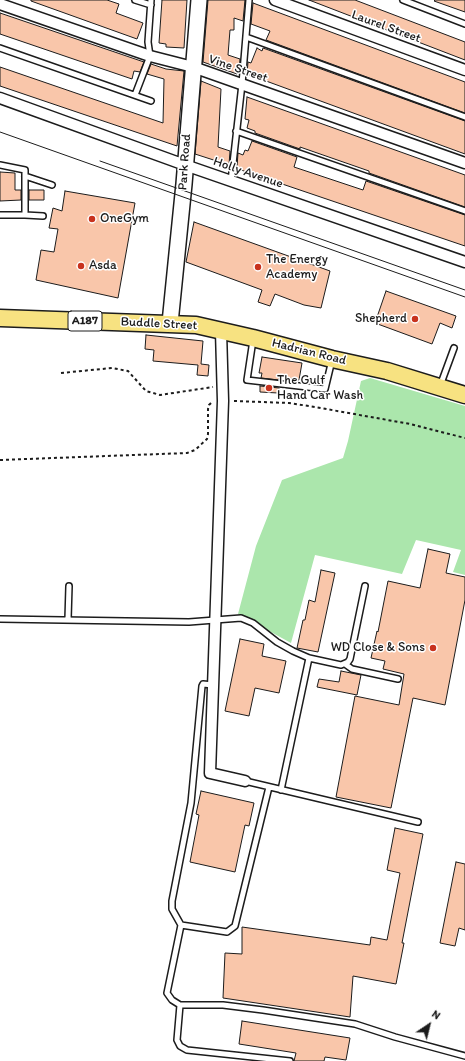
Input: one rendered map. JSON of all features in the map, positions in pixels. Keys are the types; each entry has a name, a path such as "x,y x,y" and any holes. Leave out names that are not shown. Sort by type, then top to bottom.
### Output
{"main road":[{"name":"Buddle Street","path":"0,318 170,323 196,325 221,331"},
{"name":"Hadrian Road","path":"221,331 332,359 387,371 465,395"}],"street":[{"name":"Park Road","path":"170,323 184,184 199,0"},
{"name":"Laurel Street","path":"275,0 465,70"},
{"name":"Vine Street","path":"0,4 150,56 193,67 465,163"},
{"name":"Holly Avenue","path":"0,98 185,165 465,262"},
{"path":"221,331 222,401 210,773 245,782"}],"lane":[{"path":"135,0 151,3 148,42 150,56 135,95"},
{"path":"231,181 242,84 249,0"},
{"path":"403,0 465,24"},
{"path":"246,37 465,117"},
{"path":"0,48 151,101"},
{"path":"236,131 465,211"},
{"path":"0,165 25,170 26,215"},
{"path":"25,176 52,184"},
{"path":"0,215 43,216"},
{"path":"253,338 247,380 325,389 332,359"},
{"path":"440,387 454,348"},
{"path":"68,586 68,619"},
{"path":"0,619 189,622 241,618 253,623 277,642 293,651 308,658 341,665 345,664 350,659 365,586"},
{"path":"281,790 308,658"},
{"path":"345,664 352,669 398,678"},
{"path":"213,684 203,684 202,686 191,803 172,901 172,909 181,925 167,993 172,1000 180,1005 223,1005 354,1024 465,1056"},
{"path":"245,782 418,822"},
{"path":"181,925 227,932 235,926 269,787"},
{"path":"180,1005 177,1040 180,1046 187,1050 290,1061"}],"path":[{"path":"61,373 112,368 128,371 146,390 160,395 222,385"},
{"path":"0,460 187,453 195,450 207,439 208,409 209,405 215,401 289,403 397,421 465,438"}],"green space":[{"path":"370,378 465,406 465,575 453,572 461,550 416,540 402,574 315,555 291,643 238,614 256,546 282,480 343,458 361,381"}],"building":[{"path":"31,0 107,0 119,4 116,13 143,23 137,39"},
{"path":"162,0 187,0 184,48 166,47 166,44 159,43"},
{"path":"208,0 245,0 243,21 234,18 234,30 230,30 228,55 240,59 239,72 237,71 237,74 203,62"},
{"path":"309,0 355,0 465,42 465,60"},
{"path":"465,0 465,12 434,1"},
{"path":"253,3 465,82 465,113 266,40 270,31 251,24"},
{"path":"0,13 144,62 140,72 134,71 132,79 0,34"},
{"path":"257,48 262,51 263,48 465,121 465,154 247,74 248,62 251,63"},
{"path":"151,64 166,69 184,71 177,146 0,86 0,67 163,123 164,79 147,74"},
{"path":"201,81 221,89 218,147 230,151 229,165 195,154"},
{"path":"247,97 465,175 465,207 369,173 369,171 255,133 255,131 247,128 249,120 245,119"},
{"path":"252,141 297,157 294,167 363,190 366,181 465,215 465,246 238,169 238,153 243,155 245,150 248,151"},
{"path":"0,172 15,173 15,190 21,190 21,200 0,201"},
{"path":"29,190 44,190 44,200 29,200"},
{"path":"65,191 135,203 118,298 36,280 41,250 54,252 58,229 49,228 53,208 62,211"},
{"name":"The Energy Academy","path":"194,222 330,271 321,308 304,305 275,294 270,306 258,302 262,290 186,262"},
{"name":"Shepherd","path":"386,291 456,316 452,328 440,323 432,344 375,323"},
{"path":"146,335 203,341 201,364 209,365 208,376 197,375 198,365 153,361 154,350 145,349"},
{"path":"262,357 302,363 299,380 279,376 279,380 261,378 262,373 259,373"},
{"name":"The Gulf Hand Car Wash","path":"260,386 279,388 278,393 260,392"},
{"path":"428,549 450,554 446,573 465,577 465,600 445,705 413,698 391,808 336,797 355,696 399,705 404,674 383,669 385,661 371,658 377,631 378,632 388,581 420,588"},
{"path":"321,570 335,573 318,652 297,648 309,600 315,602"},
{"path":"240,639 264,644 262,656 286,661 279,693 255,688 249,716 225,711"},
{"path":"341,671 361,675 357,695 317,687 319,679 339,682"},
{"path":"201,791 254,803 249,826 245,825 235,872 190,862 199,815 196,814"},
{"path":"395,828 423,834 402,943 404,943 396,984 353,976 350,1017 223,998 225,953 242,954 242,927 370,945 371,937 387,940 400,873 387,870"},
{"path":"456,862 465,864 465,930 459,928 455,946 440,943"},
{"path":"242,1021 350,1038 346,1060 325,1057 324,1061 294,1061 296,1053 239,1044"}],"tram line":[{"path":"0,132 465,297"},
{"path":"100,161 465,290"}],"place":[{"name":"OneGym","path":"92,219"},
{"name":"Asda","path":"81,266"},
{"name":"The Energy Academy","path":"258,267"},
{"name":"Shepherd","path":"415,319"},
{"name":"The Gulf Hand Car Wash","path":"269,388"},
{"name":"WD Close & Sons","path":"433,648"}]}
